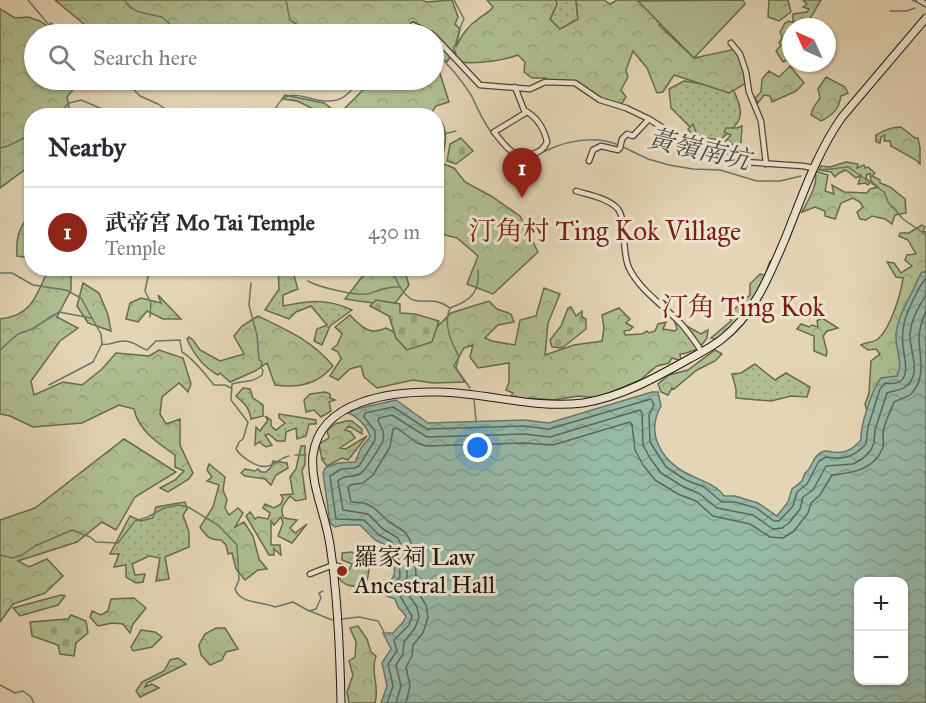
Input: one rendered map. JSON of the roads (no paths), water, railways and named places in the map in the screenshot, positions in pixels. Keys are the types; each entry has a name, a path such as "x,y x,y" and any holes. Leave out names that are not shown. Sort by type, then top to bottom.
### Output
{"main road":[{"path":"342,703 337,566 314,479 313,458 316,442 333,417 362,402 391,395 426,392 455,393 539,404 583,403 607,398 639,386 722,340 751,308 763,289 826,142 842,117 926,18"}],"street":[{"path":"918,0 926,4"},
{"path":"732,43 740,54 749,92 761,121 766,164"},
{"path":"444,47 480,85 530,89 545,82 575,83 600,100 626,108 649,119 702,153 766,164 813,168"},
{"path":"515,87 524,111 527,112 536,118 547,142 538,152 518,156 494,132 527,112"},
{"path":"589,161 593,150 601,146 618,150 627,134 633,136 649,119"},
{"path":"576,191 607,201 618,209 623,217 622,231 626,260 630,270 638,282 683,326 702,352"},
{"path":"310,574 337,566"}],"water":[{"path":"922,272 926,272 926,703 381,703 387,686 382,663 391,649 383,633 393,633 406,616 398,607 395,599 387,596 381,589 382,584 391,580 394,573 394,563 388,546 375,540 360,525 335,527 330,523 323,473 325,468 338,463 355,462 361,448 370,437 362,422 348,413 396,400 428,423 524,420 549,423 658,392 661,406 656,416 656,436 659,446 671,462 688,474 713,486 724,496 735,496 758,503 777,516 788,502 792,489 802,481 819,454 826,451 845,452 861,440 870,399 878,383 881,378 897,376 899,371 896,334 903,311"}],"waterway":[{"path":"28,0 48,24"},
{"path":"124,0 131,8 162,17 170,24"},
{"path":"286,0 290,20 296,24"},
{"path":"447,62 464,19 454,0"},
{"path":"912,0 920,3"},
{"path":"890,11 907,11 915,8"},
{"name":"黃嶺南坑","path":"444,62 467,89 492,133"},
{"path":"134,90 140,96 164,108"},
{"name":"黃嶺南坑","path":"276,108 285,98 292,95 327,101 337,100 352,90"},
{"name":"黃嶺南坑","path":"64,108 69,103 81,100 100,108"},
{"path":"444,134 456,131"},
{"name":"黃嶺南坑","path":"0,148 24,138"},
{"name":"黃嶺南坑","path":"543,152 562,144 581,140 600,140 619,145"},
{"name":"黃嶺南坑","path":"623,147 648,159 669,165 720,170 757,181 780,181 801,176"},
{"name":"黃嶺南坑","path":"507,150 519,159 533,156"},
{"path":"821,170 848,167 884,192 888,202 903,219 926,235"},
{"path":"450,308 472,295 477,285 478,270"},
{"path":"0,273 12,273 33,285 66,290 81,298 101,334 102,344 127,341 147,350 156,341 180,340 182,352 214,385 225,385 231,388"},
{"path":"148,276 145,291 151,303 150,317"},
{"path":"394,276 401,289 414,300 433,301 450,308 447,320 451,339 459,356 456,368 470,388"},
{"path":"308,281 355,294 367,294 386,288 399,287"},
{"path":"251,283 249,305 263,371 262,375 254,380 232,384 231,400 248,422 243,439 236,449 250,462 259,466 271,465 289,456"},
{"path":"0,350 18,334 32,329 59,312 91,318"},
{"path":"49,385 93,362 102,344"},
{"path":"474,399 476,421"},
{"path":"295,455 306,455"},
{"path":"0,555 12,558 22,555 35,546 72,530 96,542 118,543 135,521 164,508 179,505 188,507 218,525 237,545 239,580 235,589 242,598 275,607 293,602 309,611 316,609 321,598 319,593 323,591"},
{"path":"310,611 332,620"},
{"path":"342,619 359,617 378,621 384,632"},
{"path":"0,685 15,693 23,691 31,697 34,703"}],"place":[{"name":"武帝宮 Mo Tai Temple","path":"522,198"},
{"name":"羅家祠 Law Ancestral Hall","path":"342,571"}],"district":[{"name":"汀角村 Ting Kok Village","path":"605,230"},
{"name":"汀角 Ting Kok","path":"743,306"}]}
